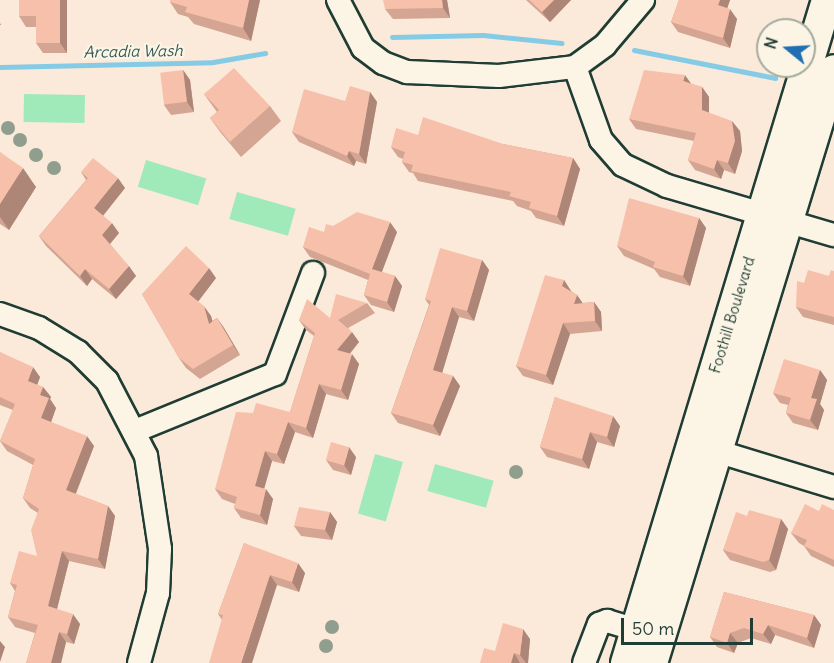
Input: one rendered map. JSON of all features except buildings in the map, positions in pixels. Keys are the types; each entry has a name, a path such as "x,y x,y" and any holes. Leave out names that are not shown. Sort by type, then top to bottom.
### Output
{"main road":[{"name":"Foothill Boulevard","path":"627,663 650,644 775,218 827,0"},
{"name":"Foothill Boulevard","path":"775,218 834,70"}],"street":[{"path":"338,0 363,48 407,72 499,76 575,68 605,45 643,0"},
{"path":"575,68 601,140 623,165 668,186 834,235"},
{"path":"135,432 275,374 313,273"},
{"path":"0,314 39,328 78,352 107,381 135,432 156,499 160,549 158,593 139,663"},
{"path":"706,448 834,487"},
{"path":"584,663 599,624 607,621 650,644"}],"green space":[{"path":"24,94 85,95 85,123 24,122"},
{"path":"146,160 206,178 198,205 138,187"},
{"path":"237,192 296,209 288,236 229,219"},
{"path":"375,454 403,462 386,522 358,514"},
{"path":"435,464 494,481 486,508 427,491"}],"waterway":[{"name":"Arcadia Wash","path":"392,37 483,35 562,43"},
{"name":"Arcadia Wash","path":"634,50 756,74"},
{"name":"Arcadia Wash","path":"0,67 213,62 265,53"}]}
